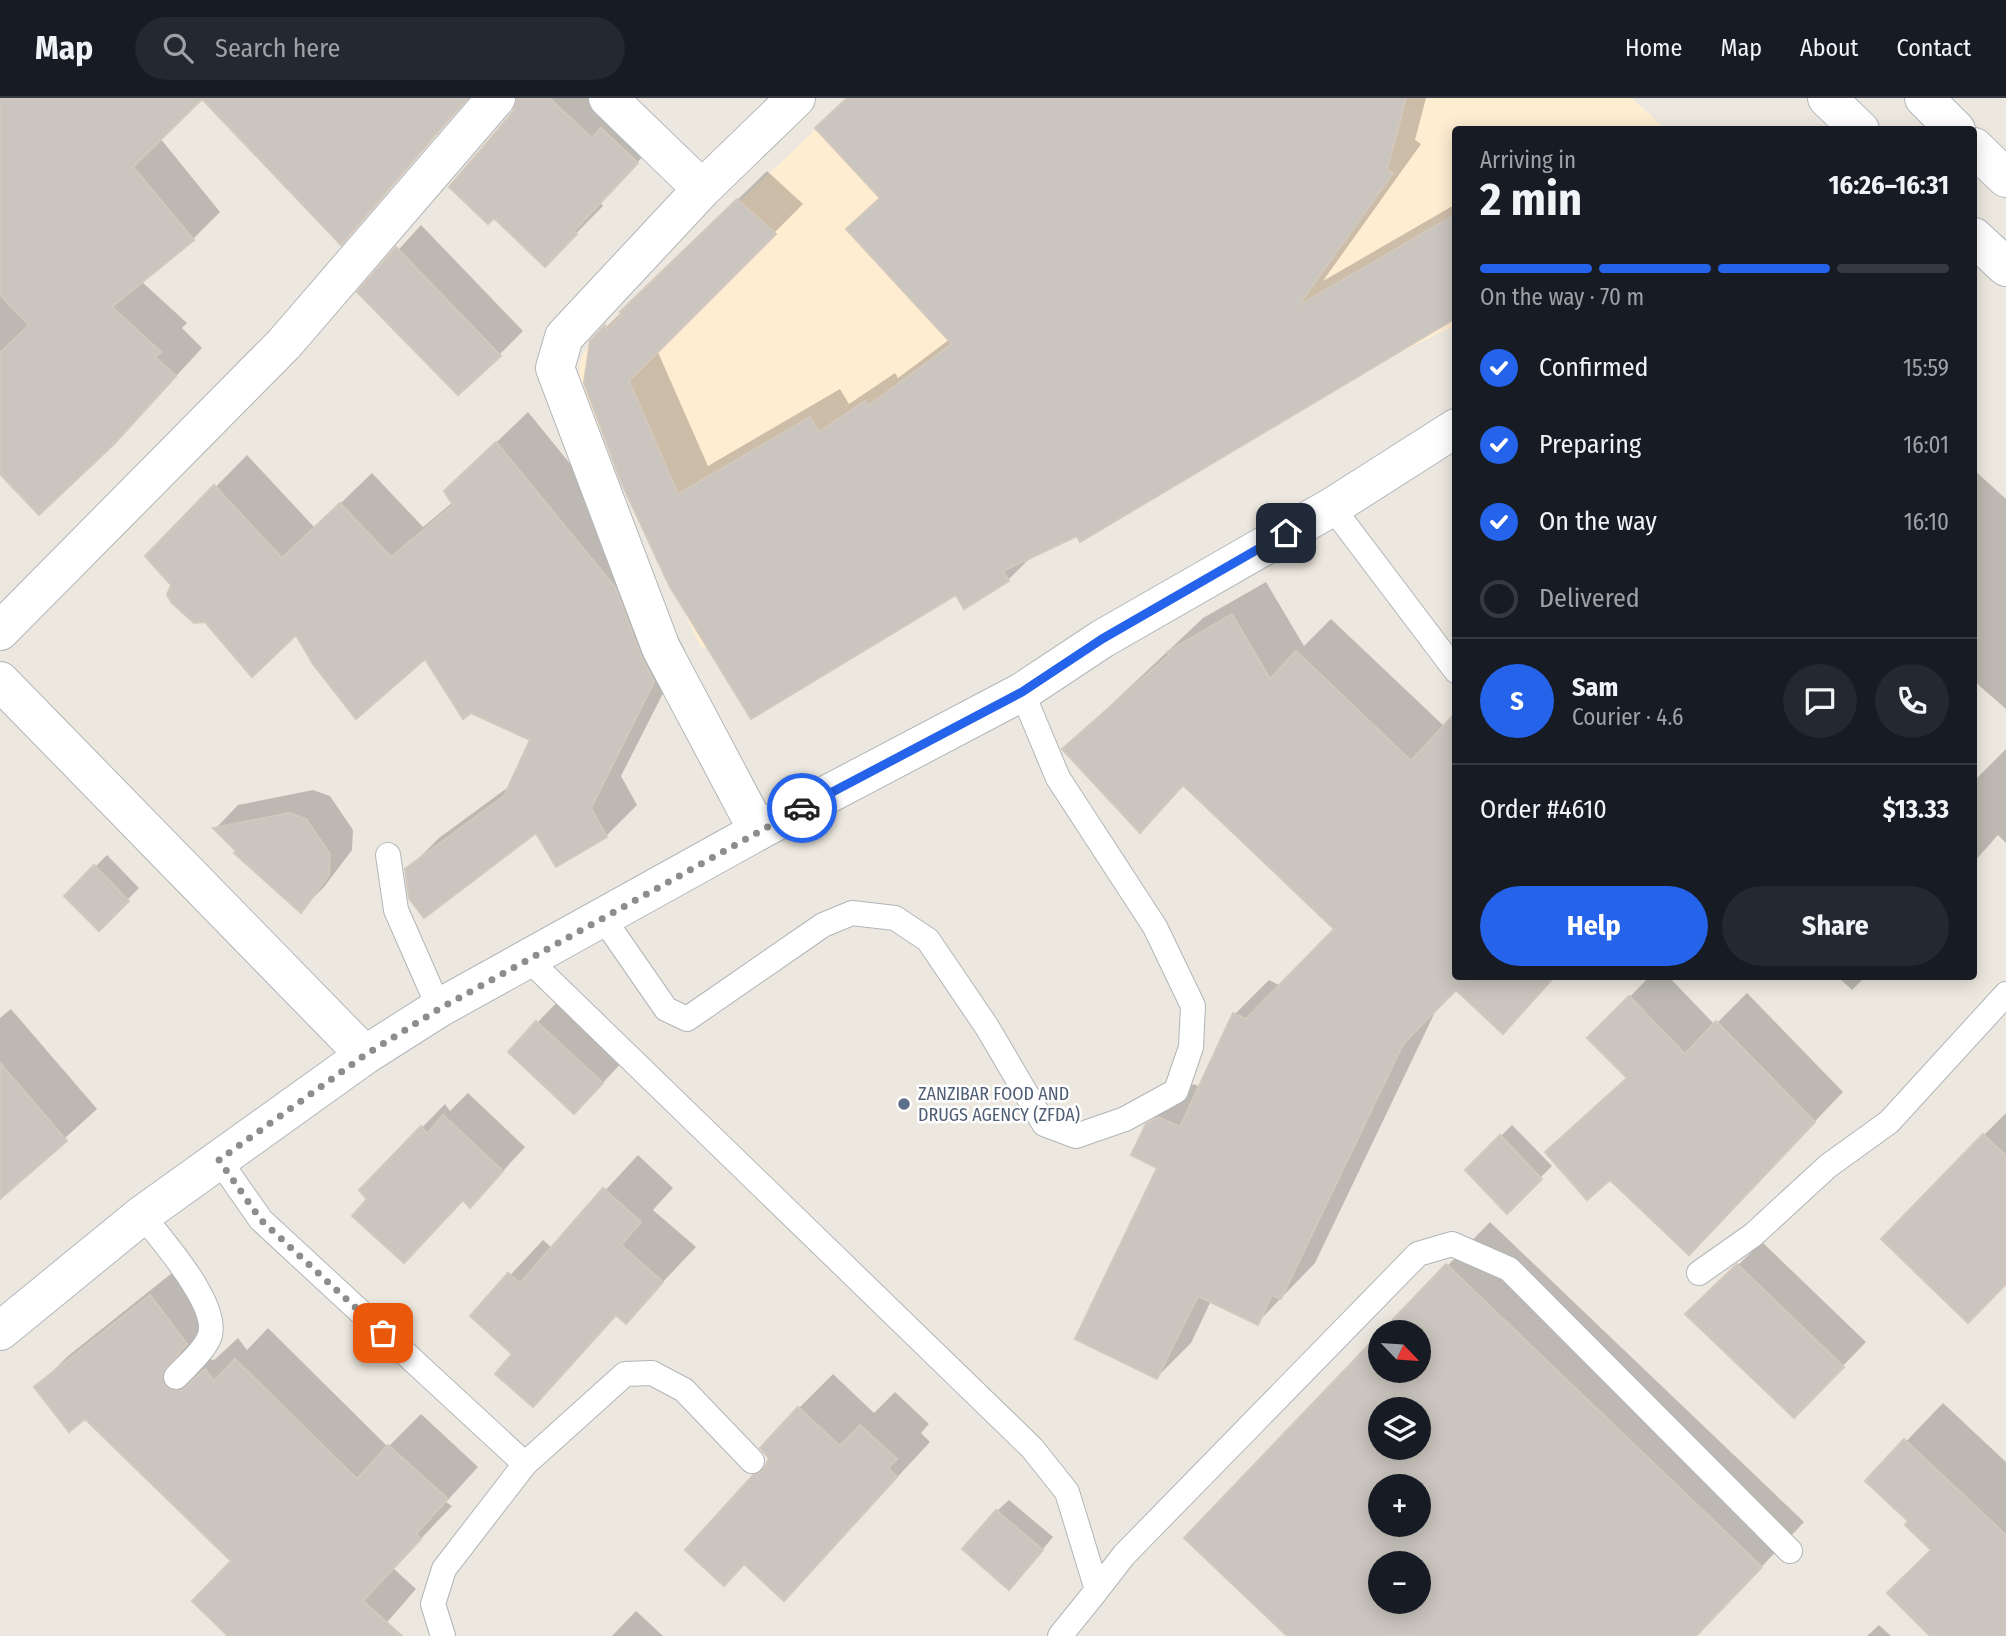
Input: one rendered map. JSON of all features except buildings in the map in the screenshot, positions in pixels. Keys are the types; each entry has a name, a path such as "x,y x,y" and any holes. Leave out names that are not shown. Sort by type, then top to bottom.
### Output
{"street":[{"path":"0,631 284,344 496,98"},
{"path":"608,98 702,189"},
{"path":"758,831 661,648 555,368 564,337 702,189 796,98"},
{"path":"1827,98 1856,126"},
{"path":"1977,150 2006,178"},
{"path":"1977,240 2006,267"},
{"path":"0,1331 142,1215 365,1055 439,1009 758,831 1022,692 1102,639 1332,507 1452,431"},
{"path":"0,681 365,1055"}],"lane":[{"path":"1332,507 1452,666"},
{"path":"603,918 666,1009 687,1019 823,925 852,913 895,918 928,940 987,1027 1044,1124 1076,1136 1125,1119 1176,1091 1191,1047 1194,1006 1155,927 1058,778 1022,692"},
{"path":"388,855 396,910 439,1009"},
{"path":"529,960 1032,1448 1067,1492 1097,1590"},
{"path":"1699,1273 1753,1235 1828,1166 1889,1122 2006,994"},
{"path":"219,1160 261,1220 525,1464"},
{"path":"142,1215 188,1275 211,1315 209,1339 176,1377"},
{"path":"1060,1636 1124,1555 1418,1254 1452,1244 1509,1269 1790,1551"},
{"path":"443,1636 433,1604 444,1569 525,1464 625,1374 652,1373 684,1390 752,1461"}],"shaded area":[{"path":"849,98 1632,98 1662,126 1452,126 1452,327 1319,392 727,657 700,646 577,380 582,356 591,342"}],"way so far":[{"path":"383,1333 261,1220 219,1160 365,1055 439,1009 802,808"}],"place":[{"name":"ZANZIBAR FOOD AND DRUGS AGENCY (ZFDA)","path":"904,1104"}],"route":[{"path":"802,808 1022,692 1102,639 1286,533"}]}
